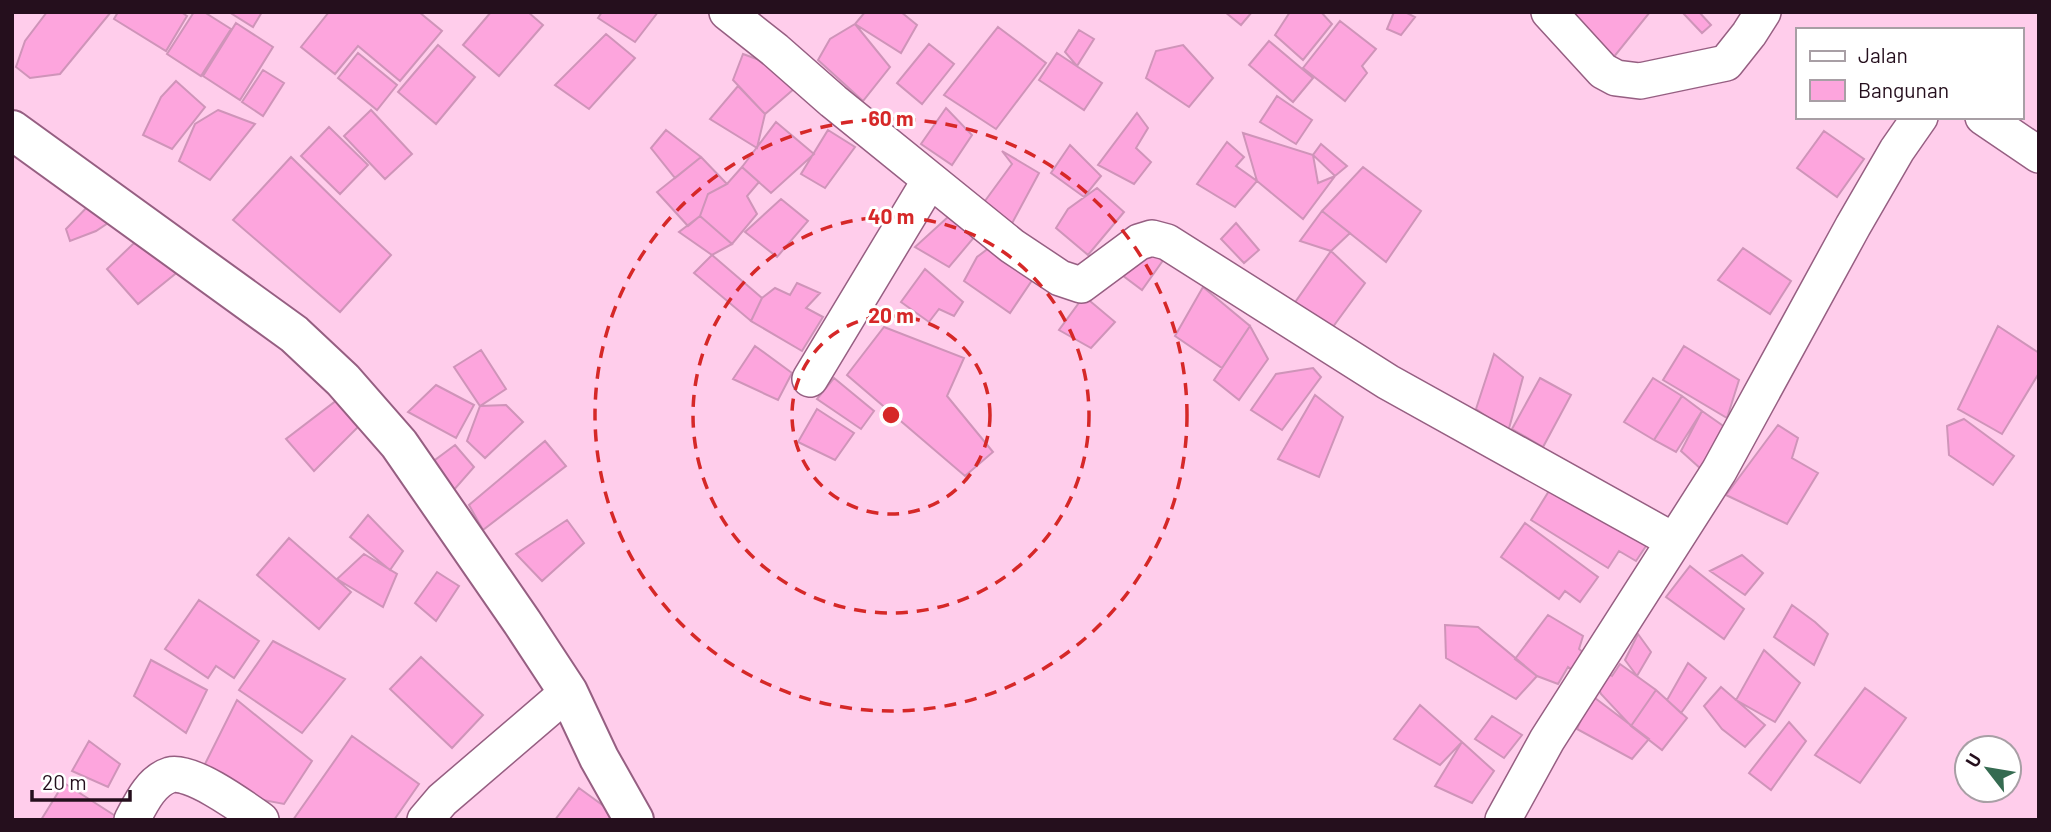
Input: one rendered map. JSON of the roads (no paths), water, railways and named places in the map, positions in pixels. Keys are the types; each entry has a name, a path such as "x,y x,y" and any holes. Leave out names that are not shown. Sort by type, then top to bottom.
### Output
{"street":[{"path":"727,12 930,180 1013,246 1060,278 1081,285 1139,242 1152,238 1167,242 1388,382 1674,541"},
{"path":"1549,12 1603,71 1616,78 1640,81 1726,63 1763,12"},
{"path":"1503,820 1547,740 1719,471 1853,226 1897,150 1919,119"},
{"path":"1986,119 2039,155"},
{"path":"12,130 294,334 343,380 399,444 568,692 599,758 634,820"},
{"path":"810,379 930,180"},
{"path":"425,820 442,800 568,692"},
{"path":"132,820 148,792 172,774 186,776 225,796 261,820"}]}
